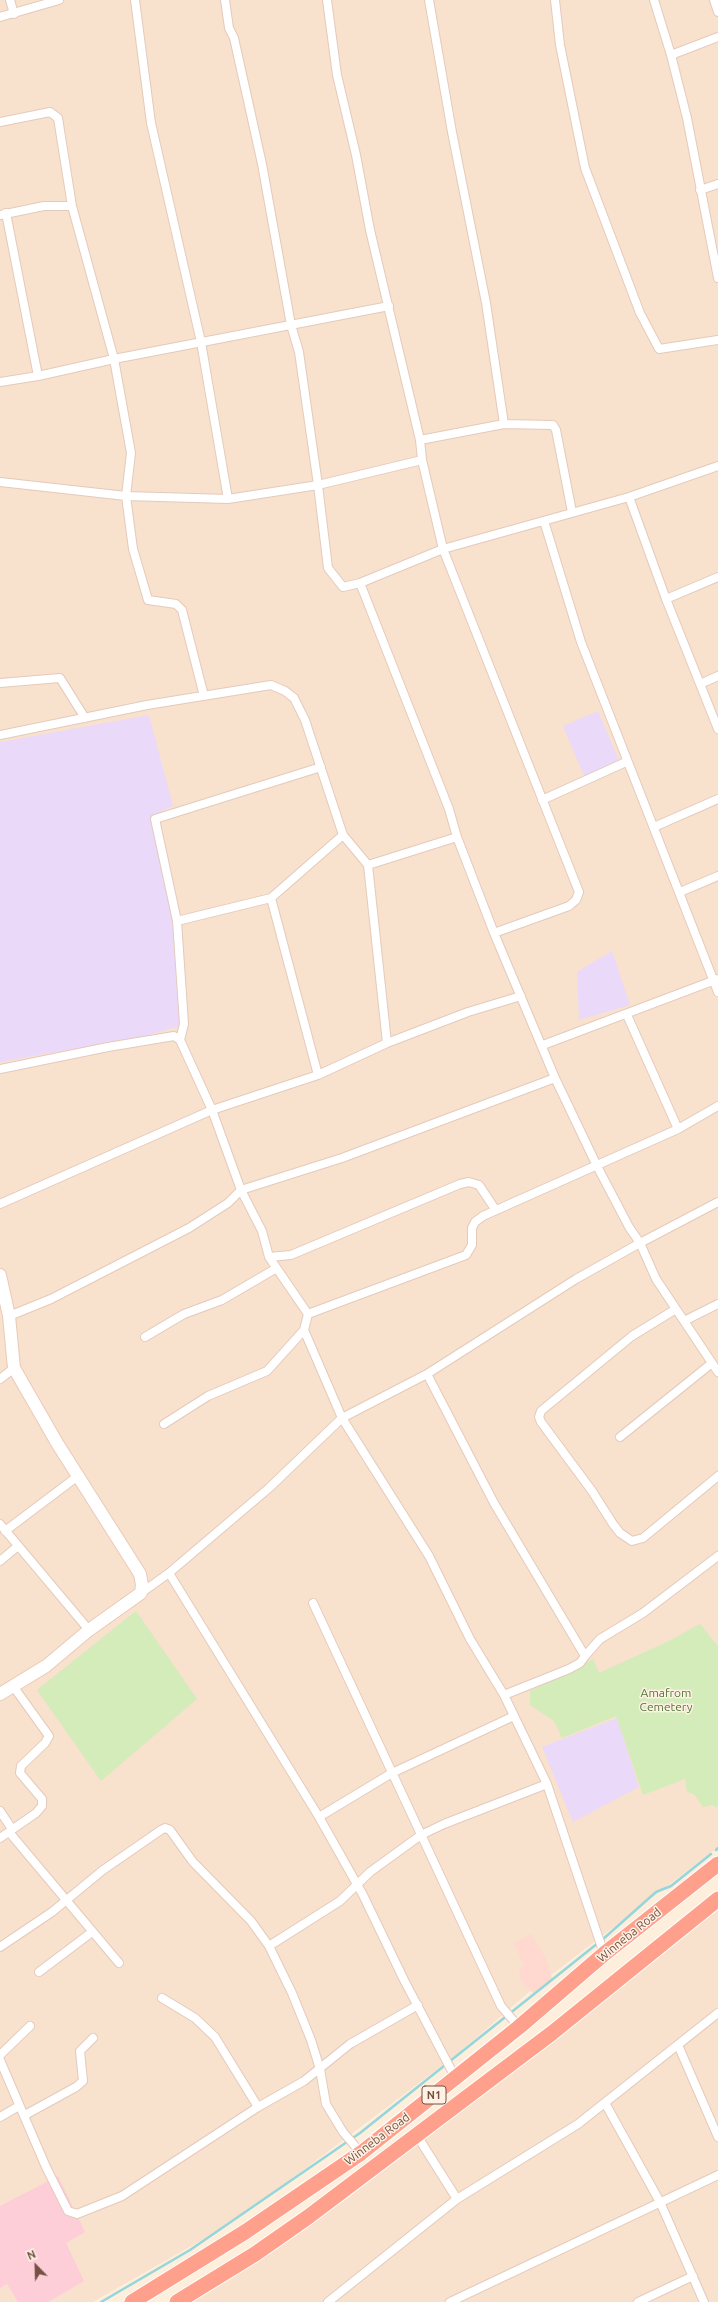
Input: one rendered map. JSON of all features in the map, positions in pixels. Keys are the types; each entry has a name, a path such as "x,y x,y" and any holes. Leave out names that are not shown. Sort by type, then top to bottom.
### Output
{"highway":[{"name":"Winneba Road","path":"132,2302 245,2232 361,2153 451,2080 519,2028 604,1954 718,1864"},
{"name":"Winneba Road","path":"177,2302 255,2254 308,2217 552,2032 718,1899"},
{"path":"451,2080 460,2102"}],"street":[{"path":"10,0 14,14"},
{"path":"0,17 59,0"},
{"path":"135,0 151,123 201,342 228,499"},
{"path":"225,0 229,28 234,38 262,164 291,325 306,392 328,568 343,587 360,583 443,549 630,497 718,466"},
{"path":"327,0 337,75 356,155 370,230 420,440 422,460 443,549 579,892 576,900 569,906 494,933"},
{"path":"429,0 452,132 486,303 504,424"},
{"path":"555,0 560,45 585,168 640,313 659,349 718,340"},
{"path":"654,0 671,55 687,118 718,278"},
{"path":"714,0 718,12"},
{"path":"671,55 718,37"},
{"path":"0,122 50,112 58,118 72,206 114,359 130,453 126,496 133,549 143,588 148,600 176,604 182,610 204,696"},
{"path":"700,190 718,184"},
{"path":"38,376 3,214 44,206 72,206"},
{"path":"0,382 38,376 114,359 389,306"},
{"path":"420,440 504,424 553,425 556,430 572,512"},
{"path":"0,482 126,496 228,499 318,485 422,460"},
{"path":"630,497 666,599 718,730"},
{"path":"544,521 581,642 626,762 716,980 718,992"},
{"path":"666,599 718,577"},
{"path":"360,583 449,809 457,837 494,933 520,996 543,1045 554,1078 597,1166 640,1243 656,1279 718,1372"},
{"path":"700,684 718,676"},
{"path":"0,683 60,678 85,718"},
{"path":"0,735 204,696 271,685 285,690 294,698 305,720 344,835 368,864 387,1043"},
{"path":"542,800 626,762"},
{"path":"180,1040 184,1024 177,921 155,819 321,767"},
{"path":"654,827 718,799"},
{"path":"177,921 271,898 344,835"},
{"path":"368,864 457,837"},
{"path":"680,892 718,876"},
{"path":"271,898 318,1075"},
{"path":"543,1045 627,1015 716,980"},
{"path":"0,1204 212,1110 318,1075 387,1043 468,1012 520,996"},
{"path":"627,1015 678,1129"},
{"path":"0,1069 174,1036 180,1040 212,1110 241,1190 262,1231 269,1257 275,1269 308,1314"},
{"path":"9,1316 51,1300 189,1228 228,1203 241,1190 342,1158 554,1078"},
{"path":"308,1314 466,1255 472,1245 472,1228 475,1222 495,1209 597,1166 678,1129 718,1106"},
{"path":"269,1257 291,1255 464,1183 475,1182 479,1184 495,1209"},
{"path":"0,1694 46,1666 89,1630 169,1573 269,1488 342,1418 427,1374 576,1279 718,1202"},
{"path":"145,1338 184,1314 222,1300 275,1269"},
{"path":"0,1275 9,1316 14,1368 78,1476 140,1574 141,1593"},
{"path":"684,1321 718,1304"},
{"path":"676,1309 632,1336 541,1411 539,1417 613,1524 620,1533 632,1540 643,1538 718,1476"},
{"path":"164,1424 208,1396 267,1371 304,1330 308,1314"},
{"path":"304,1330 342,1418 429,1556 470,1639 504,1695 547,1784 604,1954"},
{"path":"620,1437 712,1363"},
{"path":"0,1379 14,1368"},
{"path":"427,1374 494,1503 585,1656"},
{"path":"78,1476 3,1528 89,1630"},
{"path":"0,1561 18,1546"},
{"path":"504,1695 569,1669 580,1663 600,1639 643,1613 718,1556"},
{"path":"169,1573 319,1817 357,1884 418,2005 451,2080"},
{"path":"313,1603 501,2006 519,2028"},
{"path":"0,1838 42,1806 42,1799 20,1773 21,1766 49,1736 13,1686"},
{"path":"319,1817 392,1773 514,1716"},
{"path":"269,1946 340,1901 370,1872 421,1835 444,1824 547,1784"},
{"path":"0,1810 11,1831 66,1901 119,1963"},
{"path":"0,1947 66,1901 103,1870 165,1828 170,1830 202,1873 251,1921 269,1946 304,2020 320,2069 328,2109 343,2132 361,2153"},
{"path":"38,1972 92,1932"},
{"path":"162,1998 195,2018 215,2037 258,2107"},
{"path":"0,2060 19,2106 25,2115 46,2167 68,2211 78,2214 122,2196 258,2107 304,2081 350,2044 418,2005"},
{"path":"328,2302 457,2199 578,2124 718,2013"},
{"path":"0,2055 30,2026"},
{"path":"25,2115 76,2088 83,2081 80,2051 93,2038"},
{"path":"678,2045 718,2137"},
{"path":"605,2103 660,2202 704,2302"},
{"path":"0,2117 19,2106"},
{"path":"416,2134 457,2199"},
{"path":"450,2302 718,2175"},
{"path":"638,2302 693,2276"}],"shaded area":[{"path":"0,0 718,0 718,1847 529,1992 456,2055 290,2180 205,2238 93,2302 0,2302"},
{"path":"598,711 620,763 585,778 563,726"},
{"path":"149,715 173,806 153,815 170,880 180,1026 145,1036 0,1062 0,742"},
{"path":"612,951 630,1005 579,1020 577,972"},
{"path":"617,1718 639,1787 573,1822 542,1747"},
{"path":"718,1906 718,2302 186,2302 304,2229 348,2198 548,2044"},
{"path":"531,1934 546,1959 552,1979 533,1993 524,1985 521,1979 519,1970 524,1965 514,1943"},
{"path":"58,2176 85,2232 66,2243 84,2281 48,2302 18,2302 7,2284 0,2288 0,2206"}],"green space":[{"path":"136,1611 197,1699 101,1781 37,1690"},
{"name":"Amafrom Cemetery","path":"700,1624 718,1646 718,1806 716,1807 712,1805 703,1807 694,1794 687,1792 685,1779 643,1795 616,1716 562,1738 554,1721 530,1705 530,1691 593,1659 599,1673 669,1641"}],"waterway":[{"path":"602,1940 656,1892 671,1886 711,1854"},
{"path":"101,2302 190,2250 360,2133 598,1943"}]}
